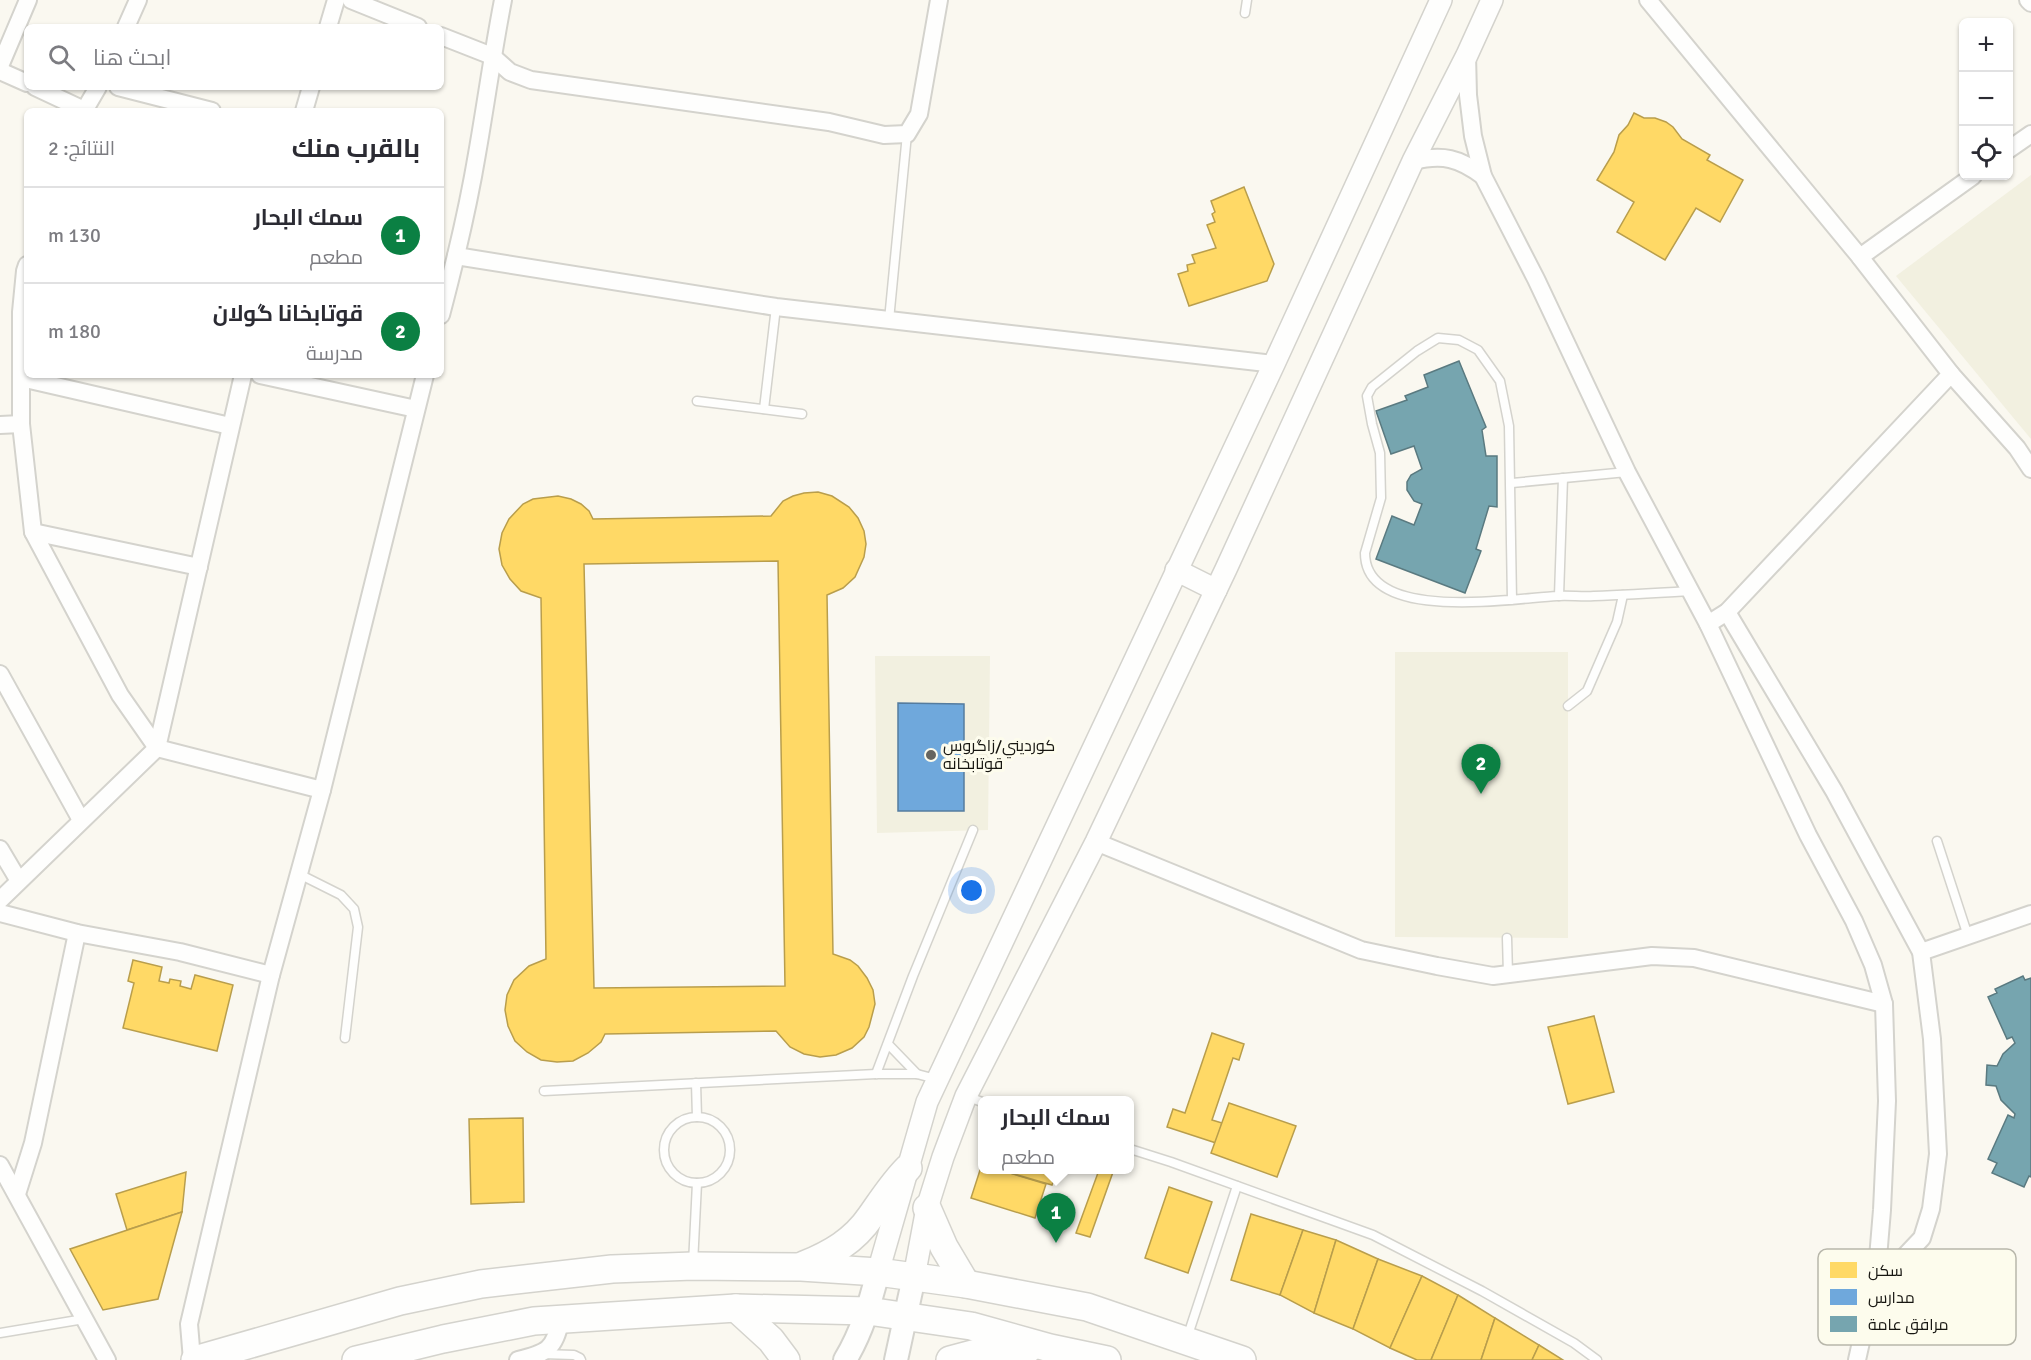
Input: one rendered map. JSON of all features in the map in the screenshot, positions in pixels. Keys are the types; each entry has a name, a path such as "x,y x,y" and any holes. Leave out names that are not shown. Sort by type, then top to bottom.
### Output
{"highway":[{"path":"801,1267 826,1256 851,1239 867,1222 888,1191 908,1168"},
{"path":"927,1208 944,1247 966,1284"},
{"path":"194,1360 400,1301 482,1284 612,1269 693,1266 801,1267 878,1272 966,1284 1087,1307 1242,1360"},
{"path":"736,1308 771,1340 786,1360"},
{"path":"356,1360 443,1339 534,1321 736,1308 868,1311 905,1316 971,1326 1048,1354"},
{"path":"950,1360 980,1352 1048,1354 1107,1360"}],"main road":[{"path":"845,1360 857,1340 868,1311 878,1272"},
{"path":"896,1360 914,1277"}],"street":[{"path":"24,81 0,68 28,0"},
{"path":"127,24 138,0"},
{"path":"329,24 336,0"},
{"path":"351,0 411,24"},
{"path":"444,303 477,154 503,0"},
{"path":"444,37 492,56 510,72 531,80 829,122 884,135 907,134 919,114 939,0"},
{"path":"878,1272 927,1102 1274,364 1441,0"},
{"path":"914,1277 927,1208 943,1157 974,1099 1216,590 1413,161 1467,55 1491,0"},
{"path":"1647,0 1860,257 1951,374 2017,448 2031,469"},
{"path":"1467,55 1468,95 1472,126 1483,176 1536,279 1628,472 1708,624 1808,835 1854,921 1873,965 1884,1004 1887,1101 1879,1249"},
{"path":"41,90 78,108"},
{"path":"86,108 96,90"},
{"path":"130,90 200,108"},
{"path":"305,108 310,90"},
{"path":"2013,147 2031,134"},
{"path":"1413,161 1432,157 1451,158 1468,165 1483,176"},
{"path":"1860,257 1967,180"},
{"path":"456,256 776,308 1274,364"},
{"path":"24,281 21,312 21,424 33,532 120,695 157,748 322,790"},
{"path":"1708,624 1727,612 1951,374"},
{"path":"21,378 230,426"},
{"path":"0,900 157,748 242,378"},
{"path":"274,378 416,409"},
{"path":"194,1360 189,1324 271,975 322,790 424,378"},
{"path":"0,425 21,424"},
{"path":"33,532 199,567"},
{"path":"1176,570 1216,590"},
{"path":"1727,612 1834,791 1921,952 1932,1039 1938,1154 1931,1209 1922,1238 1912,1249"},
{"path":"0,674 81,820"},
{"path":"1096,842 1361,950 1493,976 1652,956 1695,958 1884,1004"},
{"path":"0,849 19,881"},
{"path":"0,913 77,933 180,952 271,975"},
{"path":"1921,952 2031,914"},
{"path":"17,1194 33,1143 77,933"},
{"path":"0,1165 107,1360"},
{"path":"518,1360 542,1354 553,1345 561,1319"},
{"path":"1857,1360 1860,1345"}],"lane":[{"path":"1245,14 1247,0"},
{"path":"889,320 907,134"},
{"path":"764,409 776,308"},
{"path":"1512,600 1512,483 1509,426 1500,381 1478,350 1459,339 1438,338 1417,351 1372,387 1367,396 1380,453 1381,498 1365,553 1365,562 1371,574 1382,585 1420,600 1451,603 1512,600 1559,596 1691,591"},
{"path":"697,401 802,414"},
{"path":"1512,483 1628,472"},
{"path":"1559,596 1563,478"},
{"path":"1568,706 1587,691 1617,622 1623,595"},
{"path":"876,1074 913,976 973,830"},
{"path":"1937,840 1968,936"},
{"path":"299,874 341,895 354,909 358,927 345,1038"},
{"path":"1506,938 1508,974"},
{"path":"888,1044 917,1074"},
{"path":"544,1091 876,1074 917,1074 938,1079"},
{"path":"696,1083 697,1117"},
{"path":"697,1117 718,1124 726,1133 730,1144 730,1155 726,1167 719,1176 698,1183 687,1182 670,1170 665,1161 664,1150 665,1140 677,1123 697,1117"},
{"path":"1134,1150 1373,1234 1482,1291 1574,1343 1596,1360"},
{"path":"693,1266 698,1183"},
{"path":"1186,1341 1237,1186"},
{"path":"0,1333 85,1319"},
{"path":"542,1354 574,1355 581,1360"}],"shaded area":[{"path":"2031,175 2031,439 1896,276"},
{"path":"1395,652 1568,652 1568,938 1395,937"},
{"path":"875,656 990,656 988,830 877,833"}],"building: سكن":[{"path":"1634,113 1644,118 1655,118 1666,122 1682,139 1710,155 1707,160 1743,180 1720,222 1696,208 1665,260 1617,232 1634,202 1597,180 1614,152 1619,135 1628,125"},
{"path":"1244,187 1274,264 1267,281 1189,306 1178,274 1188,271 1187,265 1195,263 1192,255 1216,248 1207,225 1215,222 1212,214 1215,212 1211,201"},
{"path":"818,492 832,496 849,507 858,518 864,531 866,544 864,557 855,577 843,588 827,595 833,954 850,960 858,966 873,990 875,1004 869,1027 864,1037 852,1048 836,1055 820,1057 804,1054 790,1047 776,1031 605,1034 601,1042 588,1053 573,1061 541,1060 527,1052 515,1041 508,1026 505,1010 507,995 514,980 529,966 546,959 541,598 521,591 510,579 502,565 499,549 502,533 509,519 523,504 533,499 558,496 571,499 589,511 593,519 771,516 783,501 804,493","holes":["778,561 785,986 594,988 584,564"]},
{"path":"133,960 162,967 159,981 169,983 170,979 181,981 180,986 191,989 195,975 233,985 217,1051 123,1028 134,983 128,981"},
{"path":"1594,1016 1614,1092 1568,1104 1548,1027"},
{"path":"1212,1033 1244,1044 1239,1060 1233,1058 1212,1120 1222,1123 1216,1143 1167,1127 1173,1109 1185,1113"},
{"path":"1229,1103 1296,1126 1277,1177 1211,1153"},
{"path":"523,1118 524,1202 471,1204 469,1119"},
{"path":"186,1172 182,1212 127,1230 116,1194"},
{"path":"979,1174 1013,1174 1046,1184 1035,1218 971,1198"},
{"path":"1014,1174 1056,1174 1052,1185"},
{"path":"1098,1174 1112,1174 1090,1237 1076,1233"},
{"path":"1169,1187 1212,1202 1188,1273 1145,1258"},
{"path":"182,1212 158,1299 103,1310 70,1249"},
{"path":"1251,1214 1303,1230 1280,1295 1231,1280"},
{"path":"1303,1230 1336,1240 1314,1313 1280,1295"},
{"path":"1336,1240 1378,1259 1353,1329 1314,1313"},
{"path":"1378,1259 1422,1276 1390,1348 1353,1329"},
{"path":"1422,1276 1458,1295 1431,1360 1417,1360 1390,1348"},
{"path":"1458,1295 1495,1318 1481,1360 1431,1360"},
{"path":"1495,1318 1539,1345 1532,1360 1481,1360"},
{"path":"1539,1345 1563,1360 1532,1360"}],"building: مدارس":[{"path":"898,703 964,704 964,811 898,811"}],"building: مرافق عامة":[{"path":"1459,361 1486,427 1482,430 1486,456 1497,456 1497,507 1489,506 1476,549 1481,551 1465,593 1376,559 1392,516 1414,525 1422,504 1414,501 1407,490 1407,482 1411,475 1422,469 1414,446 1391,454 1376,411 1407,400 1405,396 1428,387 1424,375"},
{"path":"2023,976 2025,980 2031,978 2031,1177 2029,1176 2024,1187 1992,1173 1997,1163 1988,1159 2008,1115 2014,1118 2015,1114 2001,1100 1996,1086 1986,1085 1987,1065 1997,1066 2003,1054 2015,1043 2012,1037 2007,1039 1988,997 1997,993 1995,989"}],"place":[{"name":"كورديني/زاگروس قوتابخانه‌","path":"931,755"},
{"name":"قوتابخانا گولان","path":"1481,794"},
{"name":"سمك البحار","path":"1056,1243"}]}
